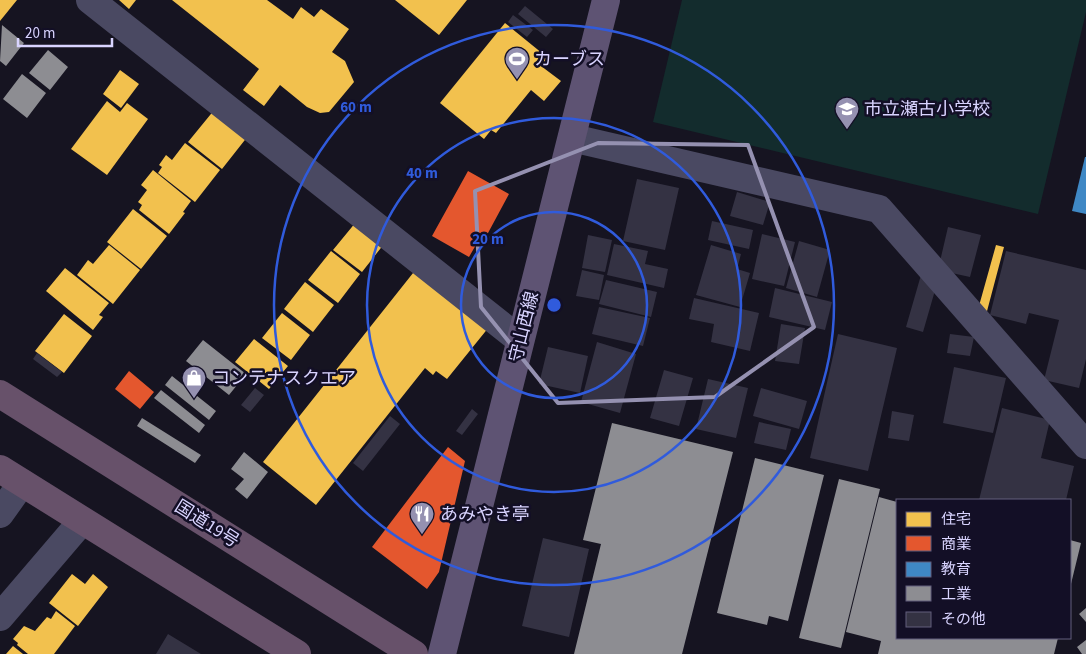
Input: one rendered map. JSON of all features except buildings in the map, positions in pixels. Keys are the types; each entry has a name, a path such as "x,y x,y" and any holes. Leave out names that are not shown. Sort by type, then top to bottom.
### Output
{"highway":[{"name":"国道19号","path":"0,394 414,654"},
{"path":"11,476 297,654"}],"main road":[{"name":"守山西線","path":"442,654 606,0"}],"street":[{"path":"90,0 520,340"},
{"path":"572,138 879,209 1086,445"},
{"path":"0,514 11,476"},
{"path":"0,618 82,520"}],"highlighted area":[{"path":"598,143 748,145 814,327 715,397 558,403 481,307 475,191"}],"green space":[{"name":"市立瀬古小学校","path":"682,0 1086,0 1086,12 1038,214 653,122"}],"place":[{"name":"カーブス","path":"517,80"},
{"name":"市立瀬古小学校","path":"847,130"},
{"name":"コンテナスクエア","path":"194,399"},
{"name":"あみやき亭","path":"422,535"}]}
